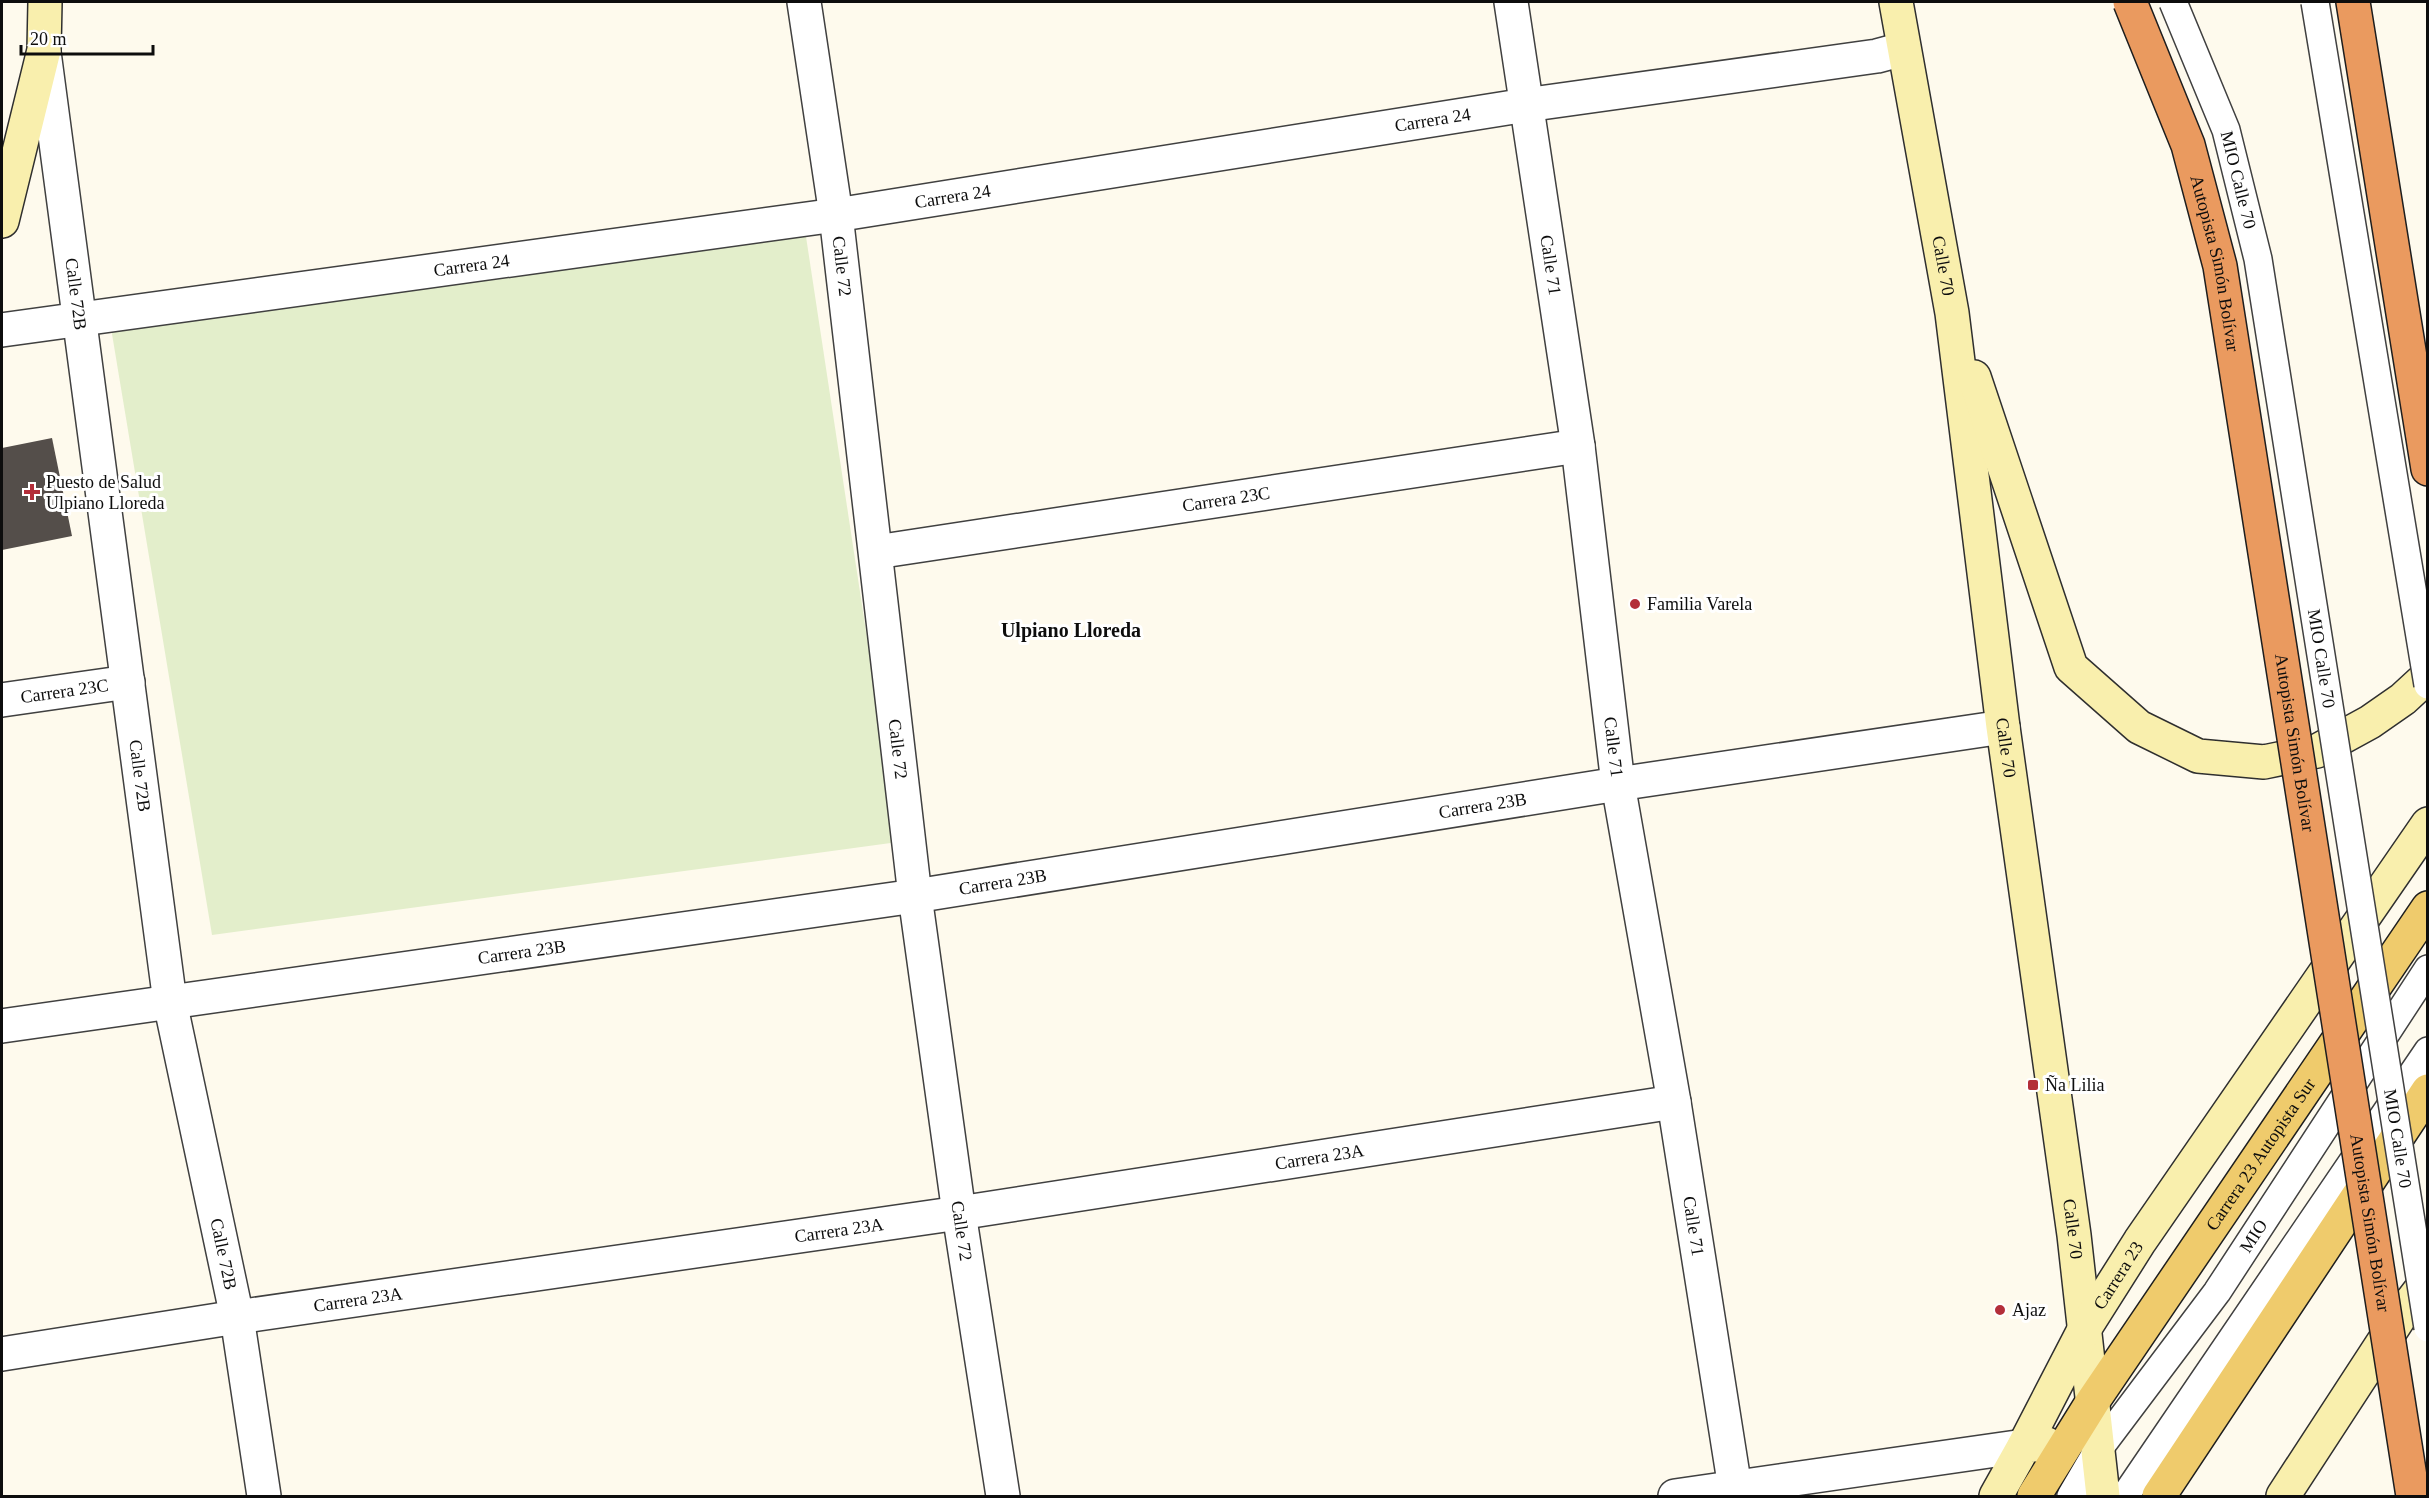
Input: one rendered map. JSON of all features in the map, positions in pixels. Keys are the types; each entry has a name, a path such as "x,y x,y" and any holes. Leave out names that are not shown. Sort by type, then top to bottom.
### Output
{"highway":[{"name":"Autopista Simón Bolívar","path":"2130,2 2188,145 2220,266 2413,1497"},
{"path":"2353,2 2427,469"}],"main road":[{"name":"Carrera 23 Autopista Sur","path":"2093,1401 2427,908"},
{"path":"2158,1497 2427,1091"},
{"path":"2034,1497 2093,1401"}],"street":[{"name":"Calle 72B","path":"45,2 44,50 170,1002 237,1317 264,1497"},
{"name":"Calle 72","path":"804,2 836,215 915,896 959,1213 1003,1497"},
{"name":"Calle 71","path":"1511,2 1578,446 1618,784 1674,1102 1735,1488"},
{"name":"Calle 70","path":"1896,2 1952,313 2003,727 2074,1235 2103,1497"},
{"name":"Carrera 24","path":"2,330 836,215 1526,105 1877,56 1903,49"},
{"name":"Calle 72B","path":"2,221 44,50"},
{"path":"1952,313 2071,667 2139,727 2198,756 2264,762 2317,751 2370,722 2403,699 2427,676"},
{"name":"Carrera 23C","path":"876,552 1578,446"},
{"name":"Carrera 23C","path":"2,700 128,682"},
{"name":"Carrera 23B","path":"2,1026 915,896 1618,784 2003,727"},
{"name":"Carrera 23","path":"1996,1497 2085,1328 2146,1232 2427,824"},
{"name":"Carrera 23A","path":"2,1354 237,1317 959,1213 1674,1102"},
{"path":"2283,1497 2399,1318 2427,1280"},
{"path":"1675,1497 2024,1446 2066,1443"}],"lane":[{"name":"MIO Calle 70","path":"2173,2 2226,129 2258,259 2427,1328"},
{"path":"2315,2 2427,685"},
{"name":"MIO","path":"2071,1497 2098,1450 2217,1292 2427,969"},
{"path":"2125,1497 2427,1051"}],"green space":[{"path":"805,230 898,842 212,935 111,328"}],"building":[{"name":"Puesto de Salud Ulpiano Lloreda","path":"52,438 72,536 2,550 2,448"}],"place":[{"name":"Puesto de Salud Ulpiano Lloreda","path":"32,492"},
{"name":"Familia Varela","path":"1635,604"},
{"name":"Ña Lilia","path":"2033,1085"},
{"name":"Ajaz","path":"2000,1310"}],"district":[{"name":"Ulpiano Lloreda","path":"1071,630"}]}
